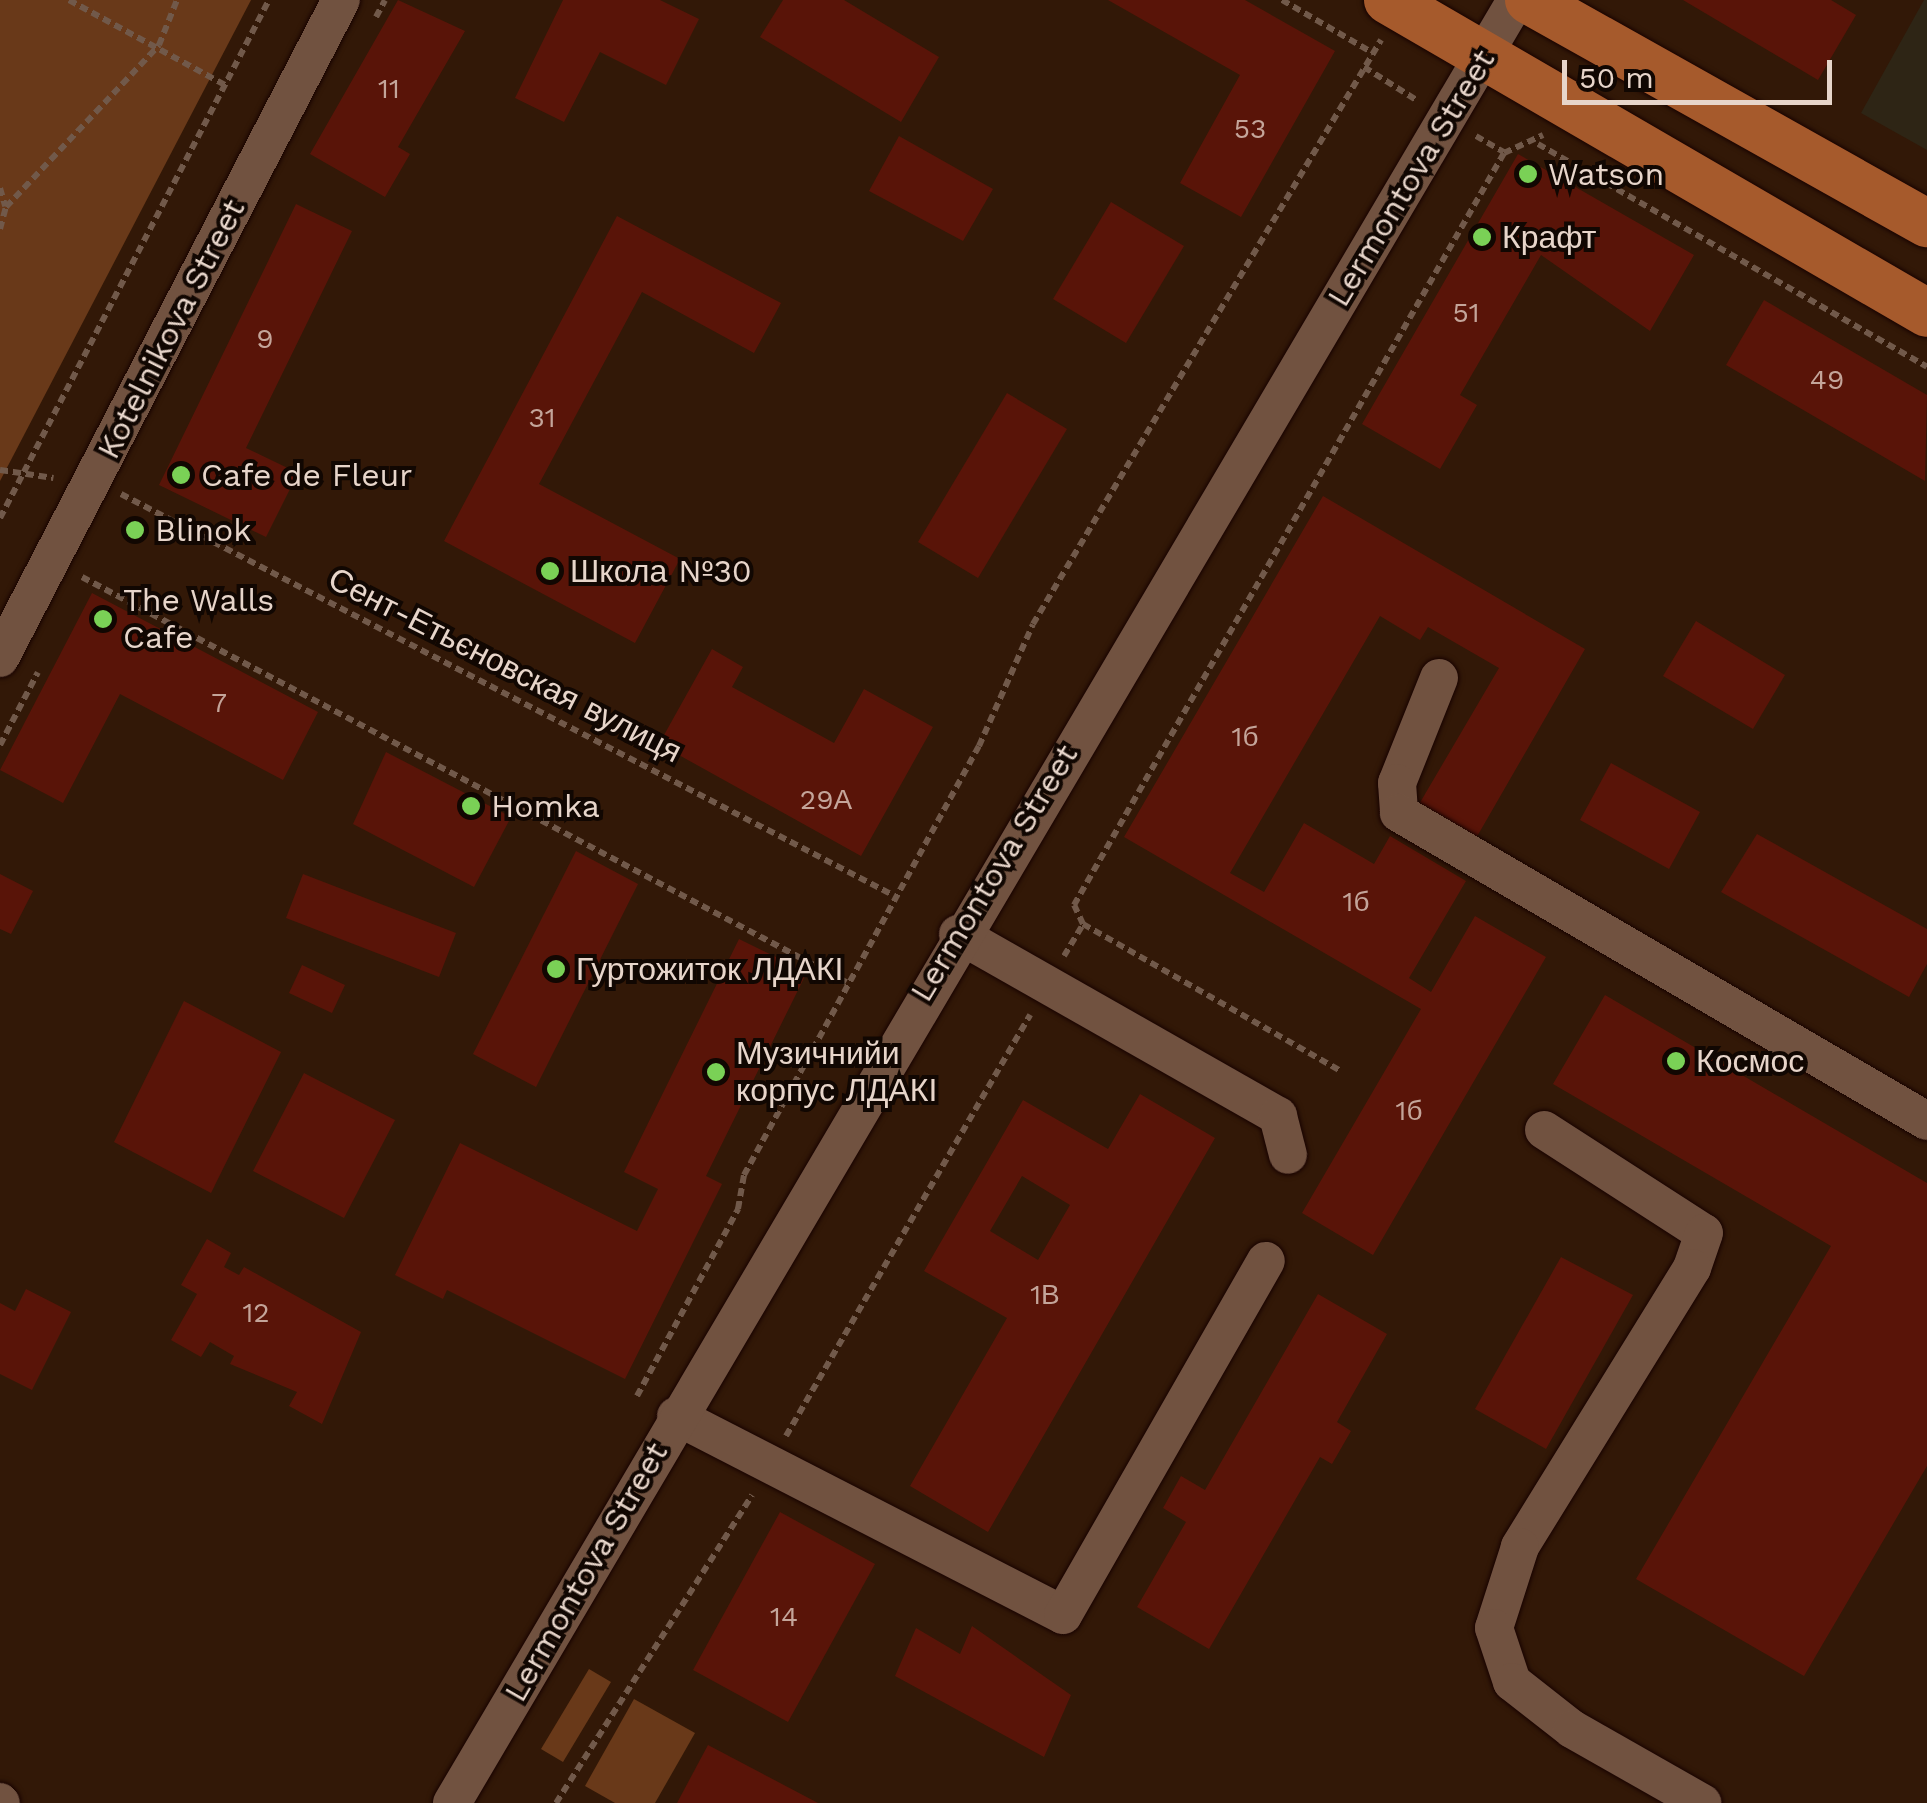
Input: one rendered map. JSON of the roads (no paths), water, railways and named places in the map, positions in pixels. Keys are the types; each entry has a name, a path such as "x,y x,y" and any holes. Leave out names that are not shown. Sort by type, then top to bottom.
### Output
{"main road":[{"path":"1529,0 1927,223"},
{"path":"1394,4 1927,313"}],"street":[{"name":"Kotelnikova Street","path":"0,658 341,0"},
{"name":"Lermontova Street","path":"452,1803 958,934 1516,0"},
{"path":"1439,678 1396,783 1399,813 1927,1121"},
{"path":"958,934 1278,1116 1288,1155"},
{"path":"1544,1130 1704,1232 1692,1268 1520,1548 1494,1628 1512,1682 1572,1730 1702,1803"},
{"path":"676,1416 767,1469 1063,1615 1266,1261"}],"place":[{"name":"Watson","path":"1528,174"},
{"name":"Крафт","path":"1482,237"},
{"name":"Cafe de Fleur","path":"181,475"},
{"name":"Blinok","path":"135,530"},
{"name":"Школа №30","path":"550,571"},
{"name":"The Walls Cafe","path":"103,619"},
{"name":"Homka","path":"471,806"},
{"name":"Гуртожиток ЛДАКІ","path":"556,969"},
{"name":"Космос","path":"1676,1061"},
{"name":"Музичнийи корпус ЛДАКІ","path":"716,1072"}]}
